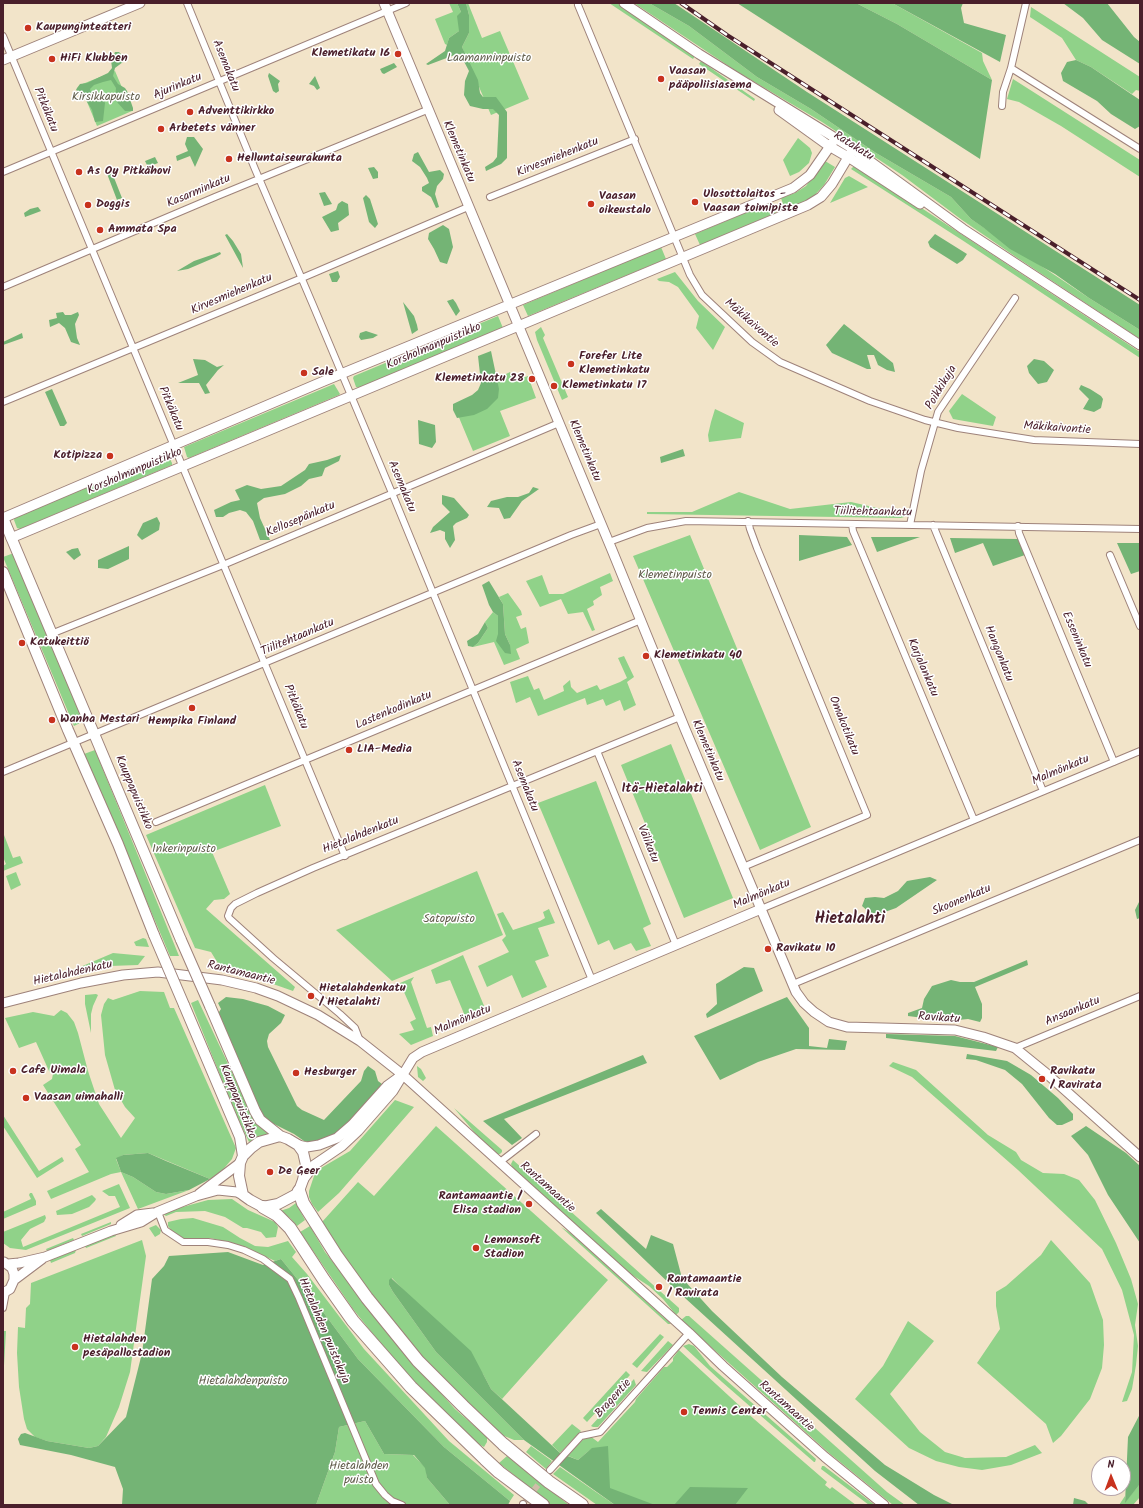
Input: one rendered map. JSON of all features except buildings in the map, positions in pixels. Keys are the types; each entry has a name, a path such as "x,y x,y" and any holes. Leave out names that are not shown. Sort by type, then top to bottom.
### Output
{"highway":[{"path":"301,1185 303,1203 336,1255 367,1298 418,1361 503,1444 549,1482 582,1505"},
{"path":"264,1207 284,1221 353,1321 411,1387 499,1472 543,1505"}],"main road":[{"path":"7,59 140,3"},
{"name":"Ratakatu","path":"624,3 736,77 835,138 850,153 907,196 963,229 1140,345"},
{"name":"Klemetinkatu","path":"385,7 761,909"},
{"name":"Ratakatu","path":"736,77 800,126 829,146 850,153"},
{"name":"Korsholmanpuistikko","path":"3,518 342,374 793,188 810,175 835,138"},
{"name":"Korsholmanpuistikko","path":"7,540 808,205 821,197 832,184 850,153"},
{"name":"Kauppapuistikko","path":"3,518 7,540 51,634 255,1111 260,1120 280,1136"},
{"name":"Kauppapuistikko","path":"3,572 240,1137 242,1160"},
{"name":"Malmönkatu","path":"301,1185 314,1165 342,1146 358,1131 391,1093 413,1058 422,1052 761,909"},
{"name":"Ravikatu","path":"761,909 793,984 804,1003 829,1022 847,1027 955,1030 983,1036 1015,1048 1047,1074 1140,1157"},
{"name":"Hietalahdenkatu","path":"3,1004 81,983 149,972"},
{"name":"Rantamaantie","path":"149,972 187,974 256,988 278,996 314,1013 360,1041 403,1075 689,1332 723,1366 825,1457 884,1505"},
{"name":"Malmönkatu","path":"298,1145 319,1145 337,1138 352,1125 387,1086 403,1075"},
{"path":"5,1263 18,1263 45,1258 111,1231 141,1222 157,1212 196,1196 218,1190 237,1192 257,1205 264,1207 278,1204 295,1195 301,1185 306,1165 305,1158 298,1145 280,1136 259,1142 251,1148 242,1160 196,1196"},
{"path":"242,1160 239,1176 243,1195"},
{"path":"14,1280 45,1258"},
{"path":"5,1263 12,1268 14,1274 14,1280 10,1289 5,1293"}],"street":[{"name":"Asemakatu","path":"187,3 259,179 392,493 592,980"},
{"name":"Ajurinkatu","path":"3,172 219,82 385,7 406,3"},
{"path":"1002,106 1003,92 1011,68 1026,3"},
{"name":"Mäkikaivontie","path":"578,5 690,275 702,295 752,342 780,362 903,414 958,428 1034,440 1140,444"},
{"name":"Pitkäkatu","path":"3,36 7,59 50,152 92,250 345,856"},
{"path":"1011,68 1140,149"},
{"name":"Kasarminkatu","path":"3,288 259,179 427,110"},
{"name":"Kirvesmiehenkatu","path":"490,197 634,139"},
{"name":"Kirvesmiehenkatu","path":"3,402 302,278 468,207"},
{"name":"Poikkikuja","path":"910,524 922,471 938,412 1015,298"},
{"name":"Kellosepänkatu","path":"51,634 223,565 559,423"},
{"name":"Tiilitehtaankatu","path":"609,542 647,528 668,523 686,521 1140,529"},
{"name":"Omakotikatu","path":"743,866 867,815 757,548 748,521"},
{"name":"Tiilitehtaankatu","path":"3,772 601,524"},
{"name":"Karjalankatu","path":"852,524 853,531 974,820"},
{"name":"Hangonkatu","path":"933,525 1043,791"},
{"name":"Esseninkatu","path":"1018,526 1019,533 1114,762"},
{"path":"1110,555 1140,626"},
{"name":"Lastenkodinkatu","path":"156,822 641,620"},
{"name":"Hietalahdenkatu","path":"360,1041 355,1028 229,918 229,911 235,904 257,893 345,856 680,717"},
{"name":"Välikatu","path":"597,751 676,944"},
{"name":"Malmönkatu","path":"761,909 1140,751"},
{"name":"Skoonenkatu","path":"793,984 1140,840"},
{"name":"Ansaankatu","path":"1015,1048 1140,996"},
{"path":"500,1162 536,1134"},
{"name":"Hietalahden puistokuja","path":"157,1212 165,1230 183,1242 208,1242 228,1245 244,1250 263,1259 290,1279 376,1484 392,1501 402,1505"},
{"path":"3,1308 5,1293"},
{"name":"Bragentie","path":"550,1470 581,1436 600,1432 689,1332"}],"green space":[{"path":"449,3 457,3 461,12 459,31 449,38 447,45 445,44 435,19 453,12"},
{"path":"457,3 466,3 469,15 469,33 462,47 478,80 480,93 483,97 496,97 507,112 507,158 501,164 486,171 485,167 493,162 497,157 499,115 493,109 483,109 470,106 464,95 465,81 469,71 460,54 428,65 426,64 445,51 449,38 459,31 457,16 461,12"},
{"name":"Laamanninpuisto","path":"466,3 468,3 482,38 500,31 529,99 491,115 462,47 469,33 469,15"},
{"path":"609,3 617,3 695,56 693,59"},
{"path":"634,3 649,3 689,26 757,77 811,109 876,153 951,197 971,219 1089,298 1140,330 1140,339 962,220 902,175 822,122 736,71"},
{"path":"649,3 674,3 807,92 1140,305 1140,330 1089,298 1055,274 1010,249 971,219 951,197 876,153 811,109 757,77 689,26"},
{"path":"737,3 856,3 897,24 992,80 980,159"},
{"path":"856,3 892,3 982,53 983,61 992,80 897,24"},
{"path":"892,3 963,3 961,8 964,23 1006,35 1000,62"},
{"path":"1063,3 1107,3 1134,37 1140,42 1140,64 1102,40 1083,18"},
{"path":"1031,7 1140,77 1140,91 1136,90 1132,94 1091,67 1076,60 1062,38 1030,17"},
{"path":"115,52 119,52 123,56 123,62 115,68 113,76 118,84 127,91 133,111 125,111 117,102 115,99 116,88 111,80 103,82 94,85 90,89 92,95 102,97 105,103 103,121 95,122 92,110 83,95 76,90 80,84 87,83 108,73 112,68 111,60"},
{"path":"1076,60 1091,67 1140,100 1140,126 1135,129 1111,114 1097,101 1063,81 1061,73 1067,62"},
{"path":"701,61 755,99 754,101 699,64"},
{"path":"394,63 397,67 384,74 382,73 380,69"},
{"name":"Kirsikkapuisto","path":"115,71 132,111 97,126 80,85"},
{"path":"269,73 280,81 278,84 279,91 276,93 273,91 268,76"},
{"path":"315,76 320,88 317,90 314,86 309,84"},
{"path":"1013,79 1140,160 1140,177 1061,126 1019,102 1007,99"},
{"path":"187,137 194,137 203,149 195,167 190,156 177,161 176,156 188,151 185,144"},
{"path":"798,138 810,148 812,153 809,163 799,172 790,176 783,160"},
{"path":"418,152 429,172 440,170 444,174 443,179 437,186 435,194 439,207 436,208 431,197 422,191 422,187 429,183 420,167 412,161 414,154"},
{"path":"155,157 158,163 148,167 145,161"},
{"path":"825,161 835,167 824,185 812,198 785,210 781,198 795,193 806,186"},
{"path":"374,167 378,172 378,178 373,179 368,168"},
{"path":"853,167 858,167 879,180 1137,350 1140,352 1140,358 962,240 851,169"},
{"path":"111,170 122,198 117,200 106,171"},
{"path":"849,176 868,187 830,203 845,178"},
{"path":"325,192 332,204 324,206 319,193"},
{"path":"366,195 370,199 378,224 375,228 369,222 363,198"},
{"path":"342,201 348,204 349,215 338,223 339,230 331,232 322,217 336,210 338,204"},
{"path":"771,202 776,213 700,245 695,234"},
{"path":"38,207 41,211 25,217 24,213 30,209"},
{"path":"443,225 449,229 453,247 447,264 440,262 428,239 429,233"},
{"path":"227,234 241,254 243,268 225,235"},
{"path":"935,234 967,254 963,260 957,264 930,247 928,242"},
{"path":"661,247 666,259 528,316 523,305"},
{"path":"220,252 221,254 216,257 188,269 177,271 194,261"},
{"path":"338,271 340,277 337,282 332,282 329,274"},
{"path":"675,272 698,301 725,327 713,350 696,328 699,316 678,287 669,282 659,281 657,279"},
{"path":"453,299 460,311 456,316 447,301"},
{"path":"403,302 414,316 417,325 418,330 412,334"},
{"path":"63,312 65,315 71,315 78,312 79,315 75,324 77,338 80,345 71,342 65,328 59,323 50,327 49,320 57,318 56,313"},
{"path":"498,316 503,328 359,388 356,387 353,378 354,376"},
{"path":"844,324 893,363 895,372 878,365 874,355 867,355 871,369 867,369 832,353 826,345"},
{"path":"541,327 545,335 543,338 568,397 562,400 537,340 535,332"},
{"path":"366,331 378,335 373,338 361,340 359,337 360,333"},
{"path":"22,333 23,338 3,345 3,342"},
{"path":"491,351 499,389 498,398 487,409 474,415 457,418 453,410 453,404 472,395 478,390 481,383 478,356"},
{"path":"193,359 205,360 217,367 224,365 206,385 210,393 205,394 199,383 178,383 198,375"},
{"path":"1034,359 1044,361 1054,370 1047,382 1038,384 1029,373 1027,366"},
{"path":"510,372 514,381 528,376 536,398 500,411 510,436 473,451 455,408 496,379"},
{"path":"334,384 340,394 339,395 189,458 187,457 184,447"},
{"path":"1081,385 1101,396 1103,399 1101,408 1094,412 1083,409 1089,399 1079,389"},
{"path":"52,389 67,423 64,426 60,426 45,392"},
{"path":"962,394 996,417 993,426 953,419 949,411"},
{"path":"715,409 744,423 741,438 709,442 708,435"},
{"path":"418,420 435,425 436,442 432,448 419,444"},
{"path":"683,449 685,456 661,463 660,457"},
{"path":"167,453 172,465 20,529 17,528 14,520 15,517"},
{"path":"341,455 339,461 325,468 322,476 309,479 301,486 285,494 264,498 257,503 260,518 270,540 260,540 253,521 246,512 240,510 229,513 223,517 216,517 214,510 231,502 240,500 235,490 247,485 261,489 281,486 305,470 309,464"},
{"path":"533,487 539,489 522,501 510,518 504,519 499,508 487,507 491,501 507,497 518,497 529,493"},
{"path":"739,492 790,509 851,502 904,514 904,517 647,514 647,512 692,512"},
{"path":"442,495 454,498 469,515 467,518 453,526 455,540 450,548 445,539 445,532 440,530 430,533 433,527 450,512 442,504"},
{"path":"157,517 160,523 159,530 142,540 137,535 143,523"},
{"name":"Klemetinpuisto","path":"690,535 811,827 760,850 633,556"},
{"path":"799,535 847,537 852,545 799,561"},
{"path":"871,537 920,537 877,552"},
{"path":"950,538 1018,539 1025,555 993,566 983,543 955,553"},
{"path":"1117,543 1140,543 1140,571 1131,574"},
{"path":"129,546 129,559 108,569 98,568 98,560"},
{"path":"78,548 81,555 74,560 66,552 72,549"},
{"path":"14,553 84,721 74,726 3,557"},
{"path":"610,573 613,581 600,587 602,595 593,601 594,605 587,609 595,630 592,631 583,612 568,614 561,599 540,607 526,581 542,575 549,594 563,594"},
{"path":"489,581 503,604 505,634 510,645 511,654 505,653 496,641 498,634 498,616 493,612 489,605 482,585"},
{"path":"508,593 521,611 522,615 516,617 521,629 526,627 529,643 516,649 520,659 504,665 494,642 473,647 478,643 488,628 485,622 493,612 498,616 498,634 510,645 505,634 503,604 499,597"},
{"path":"485,622 488,628 478,643 473,647 468,646 467,641 478,634"},
{"path":"624,656 634,677 627,682 636,705 624,711 620,700 606,706 603,699 587,705 585,698 538,716 530,697 516,703 510,682 528,676 534,690 539,688 544,700 564,691 563,686 570,680 571,687 577,693 597,685 600,690 620,682 627,678 618,658"},
{"path":"671,744 733,898 684,918 621,765"},
{"path":"95,750 179,956 170,956 84,754"},
{"path":"596,781 651,924 643,928 651,946 636,951 631,943 614,950 609,940 598,945 538,803"},
{"name":"Inkerinpuisto","path":"265,785 281,826 212,852 230,894 224,899 214,900 206,909 295,987 293,991 219,965 211,952 195,948 146,835"},
{"path":"3,835 13,858 20,856 23,863 3,871 3,866 6,864 3,857"},
{"name":"Satopuisto","path":"477,871 503,935 392,981 336,930"},
{"path":"16,872 21,885 11,890 6,876"},
{"path":"930,877 937,880 896,908 882,913 870,913 862,906 865,898 884,898 898,891 907,881"},
{"path":"1140,900 1140,918 1137,919 1135,910"},
{"path":"549,909 555,923 538,928 549,956 535,961 547,987 522,998 512,975 487,987 478,966 509,952 502,940 506,936 497,914 503,912 513,930 540,921 545,918 543,912"},
{"path":"143,938 146,939 149,947 136,946 134,942"},
{"path":"113,953 145,956 138,965 110,966 80,972 45,982"},
{"path":"463,955 487,1013 467,1021 450,980 436,984 431,970"},
{"path":"1027,960 1028,965 975,987 982,1004 982,1018 980,1022 968,1019 948,1021 908,1016 908,1013 922,1008 924,999 932,986 951,980 960,982 974,982"},
{"path":"744,967 754,968 763,991 707,1018 706,1014 717,1004 716,984"},
{"path":"414,977 411,982 427,1028 431,1027 433,1036 411,1045 399,1034 414,1030 410,1022 416,1019 400,983"},
{"path":"140,991 164,992 170,1008 174,1008 236,1148 232,1159 220,1173 210,1179 148,1153 123,1155 116,1159 121,1172 111,1174 51,1199 47,1191 89,1172 75,1149 81,1145 43,1085 52,1079 53,1074 49,1071 36,1042 19,1048 5,1018 33,1012 54,1016 61,1010 67,1013 74,1022 78,1033 99,1104 121,1138 135,1118 125,1107 115,1090 105,1055 101,1015 104,1004 108,998 113,1000"},
{"path":"85,995 98,995 91,1014 91,1033 85,1004"},
{"path":"226,997 243,999 268,1006 285,1015 281,1023 269,1034 267,1041 268,1047 297,1106 302,1110 324,1120 361,1081 364,1071 368,1066 375,1071 378,1081 382,1084 350,1123 336,1135 311,1143 304,1141 294,1134 270,1122 257,1110 217,1015 221,1009 218,1003"},
{"path":"787,997 809,1028 809,1046 827,1048 829,1039 847,1041 845,1050 796,1049 758,1062 720,1080 694,1036"},
{"path":"198,1000 254,1119 268,1134 249,1142 234,1110 191,1003"},
{"path":"886,1034 955,1036 998,1047 996,1051 886,1038"},
{"path":"967,1054 1007,1061 1031,1075 1058,1098 1073,1114 1073,1120 1062,1125 1057,1125 1049,1118 1022,1084 1005,1070 976,1060 966,1059"},
{"path":"643,1055 647,1063 504,1119 522,1138 512,1145 483,1121"},
{"path":"893,1062 916,1070 988,1135 1016,1152 1021,1160 1043,1173 1064,1174 1079,1180 1095,1200 1116,1243 1131,1279 1138,1304 1135,1325 1138,1346 1136,1365 1132,1389 1127,1401 1122,1402 1132,1372 1134,1335 1122,1290 1102,1249 1018,1170 912,1077 889,1066"},
{"path":"417,1066 421,1069 426,1078 423,1081 418,1077"},
{"path":"395,1100 414,1107 339,1193 318,1212 309,1197 309,1191 314,1176 321,1168 350,1151"},
{"path":"454,1108 502,1150 502,1152 500,1154 496,1154 475,1133"},
{"path":"3,1115 39,1171 62,1157 64,1161 37,1178 3,1126"},
{"name":"Lemonsoft Stadion","path":"436,1126 608,1280 502,1399 491,1389 483,1374 392,1278 389,1285 393,1292 436,1352 524,1440 514,1440 502,1435 472,1408 428,1363 387,1315 333,1241 322,1222 358,1182 374,1196"},
{"path":"1086,1126 1126,1153 1140,1166 1140,1243 1108,1195 1088,1155 1071,1136"},
{"path":"148,1153 210,1179 189,1190 166,1194 156,1192 133,1177 121,1172 116,1158 123,1155"},
{"path":"513,1160 679,1308 679,1312 676,1315 663,1299 649,1286 629,1273 512,1167 511,1164"},
{"path":"121,1172 133,1177 156,1192 166,1194 189,1190 138,1209"},
{"path":"119,1184 130,1208 26,1250 10,1248 3,1243 3,1232 45,1215 46,1218 44,1222 30,1229 21,1240 23,1247 120,1207 115,1196 109,1196 102,1191"},
{"path":"32,1193 36,1201 36,1205 3,1219 3,1212 31,1199 29,1195"},
{"path":"92,1195 96,1199 89,1207 72,1214 57,1215 56,1211"},
{"path":"232,1199 248,1210 275,1222 278,1227 276,1237 266,1238 261,1232 243,1228 225,1217 205,1211 176,1212 166,1216 163,1214 208,1200"},
{"path":"296,1203 305,1220 297,1226 290,1218 280,1211 289,1208"},
{"path":"601,1209 646,1249 651,1235 673,1244 682,1278 712,1311 782,1377 885,1465 934,1495 954,1505 919,1505 875,1471 674,1288 596,1213"},
{"path":"193,1218 223,1227 255,1246 268,1247 288,1241 296,1252 292,1257 307,1274 364,1349 449,1441 514,1495 510,1501 444,1447 358,1359 312,1297 281,1259 275,1261 243,1246 210,1238 180,1238 175,1235 168,1226 168,1222"},
{"path":"111,1222 111,1224 82,1236 81,1234"},
{"path":"156,1225 161,1230 160,1234 155,1237 149,1228"},
{"path":"310,1226 325,1252 403,1351 455,1409 487,1437 487,1442 484,1447 473,1441 397,1364 353,1309 300,1232"},
{"path":"561,1227 572,1234 671,1324 668,1324"},
{"path":"115,1234 116,1236 86,1248 85,1246"},
{"path":"73,1238 74,1240 47,1251 46,1249"},
{"name":"Hietalahden pesäpallostadion","path":"142,1240 146,1256 130,1372 119,1407 106,1437 98,1446 89,1448 47,1441 35,1437 27,1429 24,1419 19,1387 17,1353 18,1327 25,1328 26,1308 30,1304 31,1283"},
{"path":"1051,1240 1090,1283 1103,1320 1104,1345 1102,1368 1090,1399 1061,1436 1053,1443 1046,1424 977,1363 1000,1329 996,1306 996,1292 1006,1286 1041,1255"},
{"path":"76,1250 75,1253 51,1263 50,1260"},
{"name":"Hietalahdenpuisto","path":"228,1252 263,1265 281,1259 312,1297 358,1359 444,1447 510,1501 508,1505 450,1505 427,1478 425,1468 414,1455 384,1454 365,1421 339,1427 335,1452 316,1505 122,1505 123,1489 115,1467 71,1455 20,1445 18,1439 21,1434 25,1433 47,1441 89,1448 98,1446 126,1417 142,1353 152,1279 164,1266 169,1256"},
{"path":"391,1278 471,1351 491,1389 560,1453 578,1460 592,1448 608,1446 610,1488 655,1505 615,1505 524,1440 436,1352 393,1292 389,1285 389,1280"},
{"path":"686,1316 689,1316 887,1492 905,1505 893,1505 829,1453 681,1320"},
{"path":"908,1321 934,1341 890,1394 920,1432 945,1452 965,1458 1006,1457 1035,1445 1042,1453 1011,1465 982,1470 959,1467 936,1461 909,1448 855,1399 883,1366"},
{"path":"3,1331 6,1331 3,1383"},
{"path":"660,1334 664,1337 637,1368 632,1364"},
{"path":"668,1341 673,1345 647,1372 641,1371"},
{"path":"689,1344 694,1346 710,1366 816,1459 815,1462 722,1382 683,1346"},
{"name":"Tennis Center","path":"679,1350 754,1419 827,1482 825,1485 830,1489 832,1487 856,1505 628,1505 573,1469 591,1449 578,1460 566,1455 586,1437 590,1436 598,1442 635,1402 664,1367 667,1367 673,1361 673,1358"},
{"path":"626,1371 630,1375 587,1422 583,1418"},
{"path":"634,1379 636,1385 598,1427 591,1426"},
{"path":"1140,1414 1140,1484 1131,1495 1131,1456 1127,1456 1128,1437"},
{"name":"Hietalahden puisto","path":"365,1421 384,1454 413,1455 426,1468 427,1478 450,1505 316,1505 335,1452 339,1427"},
{"path":"572,1424 581,1431 560,1453 552,1445"},
{"path":"531,1446 552,1461 546,1469 526,1452"},
{"path":"507,1456 569,1505 551,1505 499,1463"},
{"path":"822,1466 875,1505 869,1505 821,1469"},
{"path":"560,1467 615,1505 597,1505 553,1474"},
{"path":"1140,1484 1140,1497 1133,1505 1119,1505 1125,1496 1125,1502"},
{"path":"690,1487 748,1488 735,1505 674,1505"},
{"path":"1125,1496 1131,1496 1125,1503"},
{"path":"1074,1498 1085,1501 1089,1505 1073,1505"}],"tunnel":[{"path":"523,1504 545,1476"}],"railway":[{"path":"681,3 727,35 1140,300"}],"place":[{"name":"Kaupunginteatteri","path":"28,28"},
{"name":"Klemetikatu 16","path":"398,54"},
{"name":"HiFi Klubben","path":"52,59"},
{"name":"Vaasan pääpoliisiasema","path":"661,79"},
{"name":"Adventtikirkko","path":"190,112"},
{"name":"Arbetets vänner","path":"161,129"},
{"name":"Helluntaiseurakunta","path":"229,159"},
{"name":"As Oy Pitkähovi","path":"79,172"},
{"name":"Ulosottolaitos - Vaasan toimipiste","path":"695,202"},
{"name":"Vaasan oikeustalo","path":"591,204"},
{"name":"Doggis","path":"88,205"},
{"name":"Ammata Spa","path":"100,230"},
{"name":"Forefer Lite Klemetinkatu","path":"571,364"},
{"name":"Sale","path":"304,373"},
{"name":"Klemetinkatu 28","path":"532,379"},
{"name":"Klemetinkatu 17","path":"554,386"},
{"name":"Kotipizza","path":"110,456"},
{"name":"Katukeittiö","path":"22,643"},
{"name":"Klemetinkatu 40","path":"646,656"},
{"name":"Hempika Finland","path":"192,708"},
{"name":"Wanha Mestari","path":"52,720"},
{"name":"LIA-Media","path":"349,750"},
{"name":"Ravikatu 10","path":"768,949"},
{"name":"Hietalahdenkatu / Hietalahti","path":"311,996"},
{"name":"Cafe Uimala","path":"13,1071"},
{"name":"Hesburger","path":"296,1073"},
{"name":"Ravikatu / Ravirata","path":"1042,1079"},
{"name":"Vaasan uimahalli","path":"26,1098"},
{"name":"De Geer","path":"270,1172"},
{"name":"Rantamaantie / Elisa stadion","path":"529,1204"},
{"name":"Lemonsoft Stadion","path":"476,1248"},
{"name":"Rantamaantie / Ravirata","path":"659,1287"},
{"name":"Hietalahden pesäpallostadion","path":"75,1347"},
{"name":"Tennis Center","path":"684,1412"}],"district":[{"name":"Itä-Hietalahti","path":"662,790"},
{"name":"Hietalahti","path":"850,920"}]}
